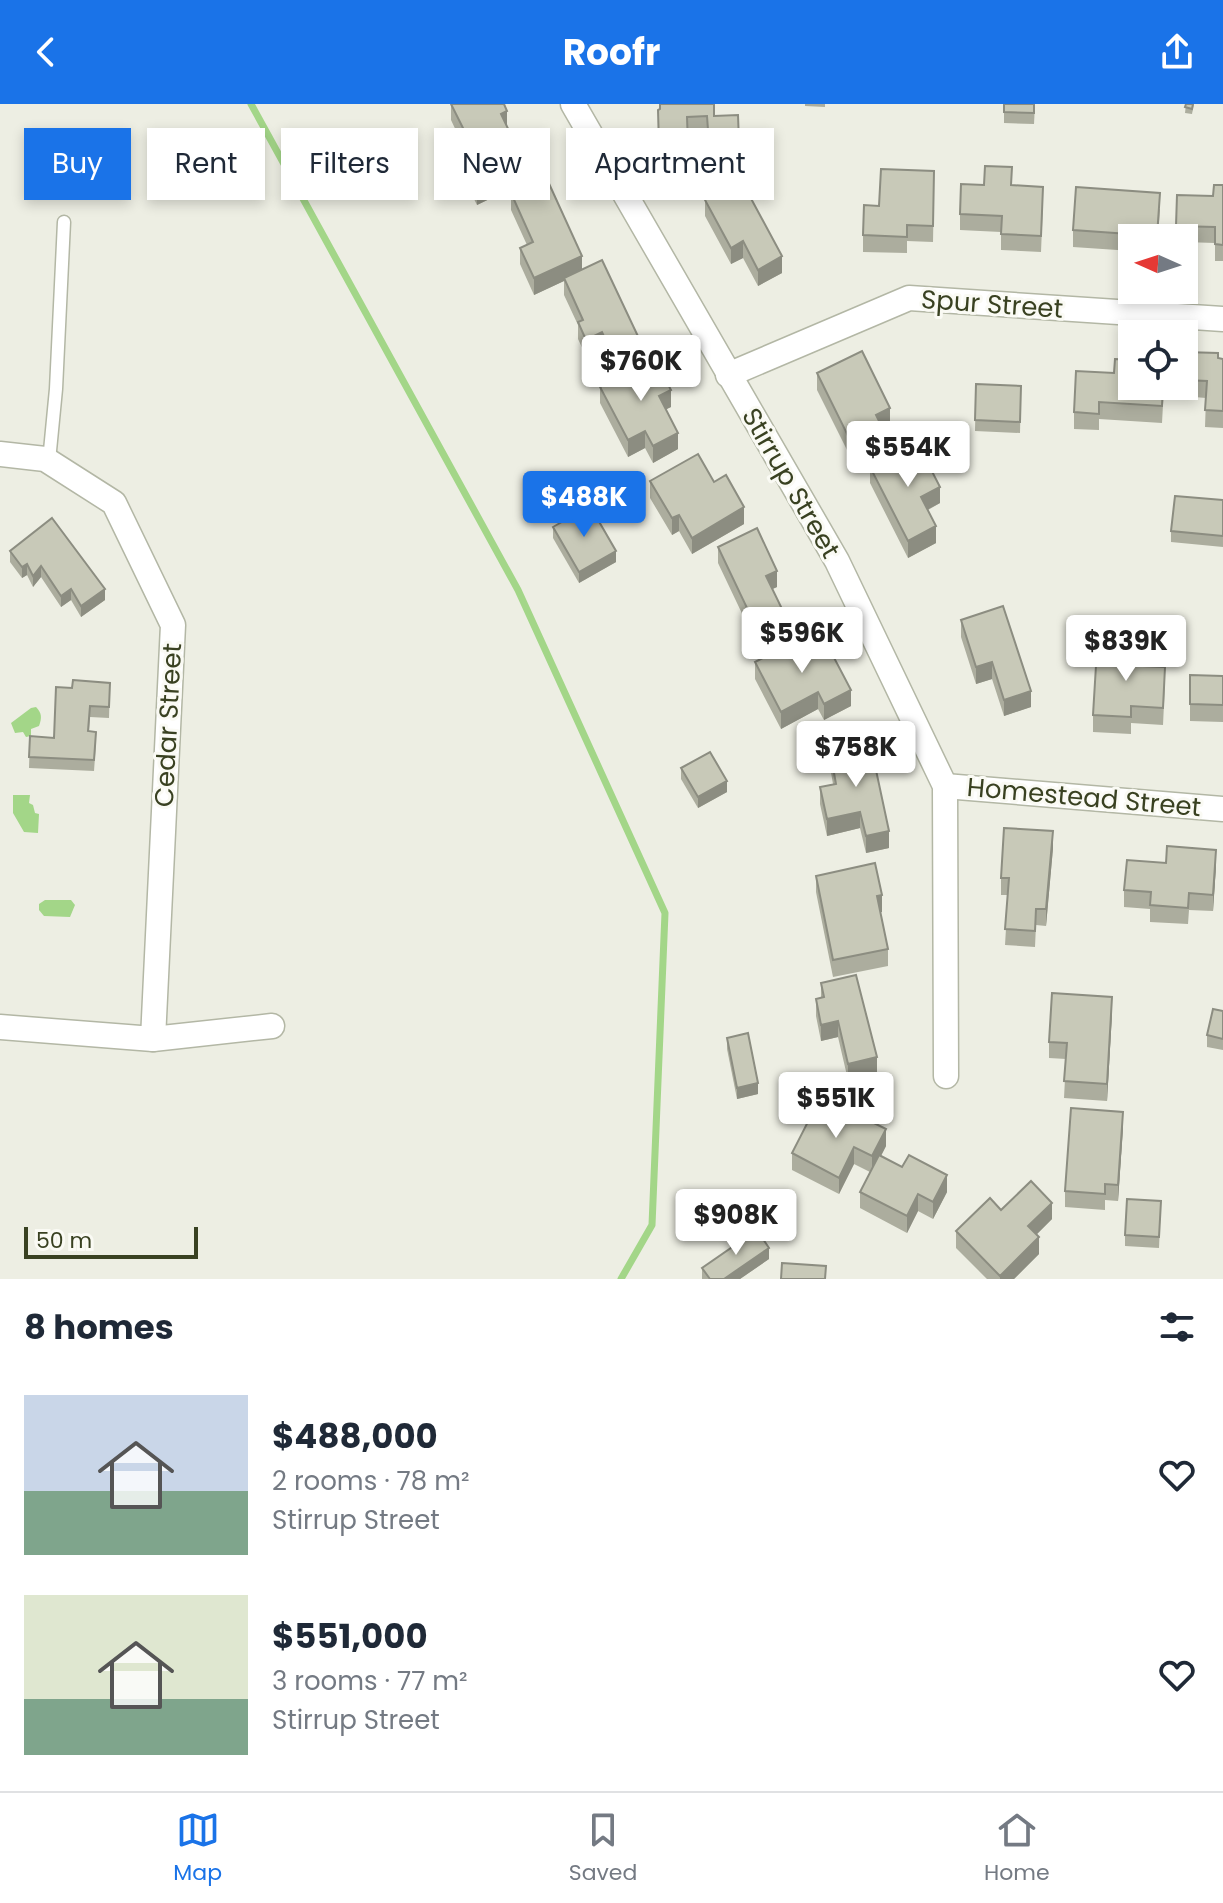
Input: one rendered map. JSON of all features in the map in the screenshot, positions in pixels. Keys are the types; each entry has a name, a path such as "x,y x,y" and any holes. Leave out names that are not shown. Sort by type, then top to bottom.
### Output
{"street":[{"name":"Stirrup Street","path":"573,104 837,561 945,786 946,1076"},
{"name":"Spur Street","path":"728,375 909,298 1223,319"},
{"name":"Cedar Street","path":"0,454 49,461 114,503 173,625 153,1039"},
{"name":"Homestead Street","path":"945,786 1223,809"},
{"path":"0,1027 153,1039 272,1026"}],"lane":[{"path":"49,461 56,389 64,222"}],"shaded area":[{"path":"36,707 41,720 39,726 31,729 31,736 26,737 23,732 15,733 11,723"},
{"path":"13,795 30,795 29,803 39,814 38,833 24,832 13,813"},
{"path":"45,900 71,900 75,905 70,917 44,916 39,904"}],"building":[{"path":"451,104 504,104 507,111 501,114 508,128 463,128"},
{"path":"660,104 714,104 714,116 738,115 738,128 708,128 707,116 687,117 687,128 658,128"},
{"path":"1004,104 1034,104 1034,113 1004,112"},
{"path":"985,166 1012,167 1011,185 1043,187 1041,236 1001,234 1002,216 960,214 961,184 984,185"},
{"path":"881,169 934,171 933,226 907,225 907,237 863,235 864,205 879,206"},
{"path":"1214,185 1223,185 1223,245 1215,244 1215,227 1176,224 1177,195 1213,196"},
{"path":"550,186 582,256 534,278 520,248 533,242 514,200 550,200"},
{"path":"1076,187 1160,193 1158,224 1118,224 1118,233 1073,230"},
{"path":"705,200 752,200 782,256 758,270 743,241 731,248"},
{"path":"602,260 644,349 616,362 602,332 586,340 578,322 583,320 564,278"},
{"path":"862,351 890,408 876,415 886,435 855,450 817,373"},
{"path":"1198,352 1218,353 1218,358 1223,359 1223,411 1205,410 1207,381 1198,381"},
{"path":"654,358 671,390 659,396 678,433 653,446 645,431 628,440 600,387"},
{"path":"1115,359 1118,359 1118,400 1162,400 1162,406 1099,402 1099,414 1074,412 1076,371 1114,373"},
{"path":"976,384 1021,386 1020,422 975,420"},
{"path":"917,442 940,487 921,497 936,526 908,541 870,467"},
{"path":"698,454 714,482 726,475 744,507 692,538 679,515 672,518 650,481"},
{"path":"1175,496 1223,500 1223,536 1171,531"},
{"path":"590,506 616,551 579,572 553,527"},
{"path":"52,518 105,589 81,606 71,589 61,596 41,566 33,576 27,564 22,567 10,551"},
{"path":"757,528 777,571 766,576 784,613 756,627 718,547"},
{"path":"1003,606 1031,691 1004,700 992,662 976,667 961,620"},
{"path":"805,636 816,657 830,650 851,690 824,704 818,692 781,712 755,662"},
{"path":"1097,649 1144,651 1143,666 1165,667 1163,708 1131,706 1131,717 1093,715"},
{"path":"1190,675 1223,676 1223,705 1190,704"},
{"path":"73,680 110,683 109,707 90,706 88,731 96,732 94,760 29,757 30,736 54,738 56,687 72,688"},
{"path":"870,742 889,831 866,836 860,812 827,819 820,787 836,784 830,751"},
{"path":"710,752 727,781 698,797 681,768"},
{"path":"1004,828 1053,831 1046,909 1036,909 1035,931 1005,929 1009,878 1001,878"},
{"path":"1167,846 1216,850 1213,895 1189,893 1188,908 1150,905 1151,892 1124,890 1127,860 1166,863"},
{"path":"875,863 882,895 877,896 888,949 833,960 816,876"},
{"path":"856,975 877,1057 848,1064 838,1021 821,1025 816,999 824,997 821,983"},
{"path":"1052,993 1112,997 1107,1084 1064,1081 1067,1043 1049,1042"},
{"path":"1213,1009 1223,1011 1223,1039 1207,1035"},
{"path":"748,1033 758,1083 737,1088 727,1038"},
{"path":"816,1106 847,1122 852,1112 886,1129 872,1156 854,1147 839,1178 792,1153"},
{"path":"1071,1108 1123,1112 1118,1185 1105,1184 1105,1194 1065,1191"},
{"path":"879,1155 902,1167 909,1155 947,1175 933,1202 918,1194 907,1216 860,1192"},
{"path":"1031,1181 1052,1203 1028,1226 1039,1237 1000,1276 956,1231 990,1198 1001,1210"},
{"path":"1127,1199 1161,1201 1159,1237 1125,1235"},
{"path":"757,1230 769,1248 724,1279 710,1279 702,1268"},
{"path":"782,1263 826,1266 825,1279 781,1279"}],"waterway":[{"path":"251,104 518,590 665,913 652,1225 621,1279"}]}
